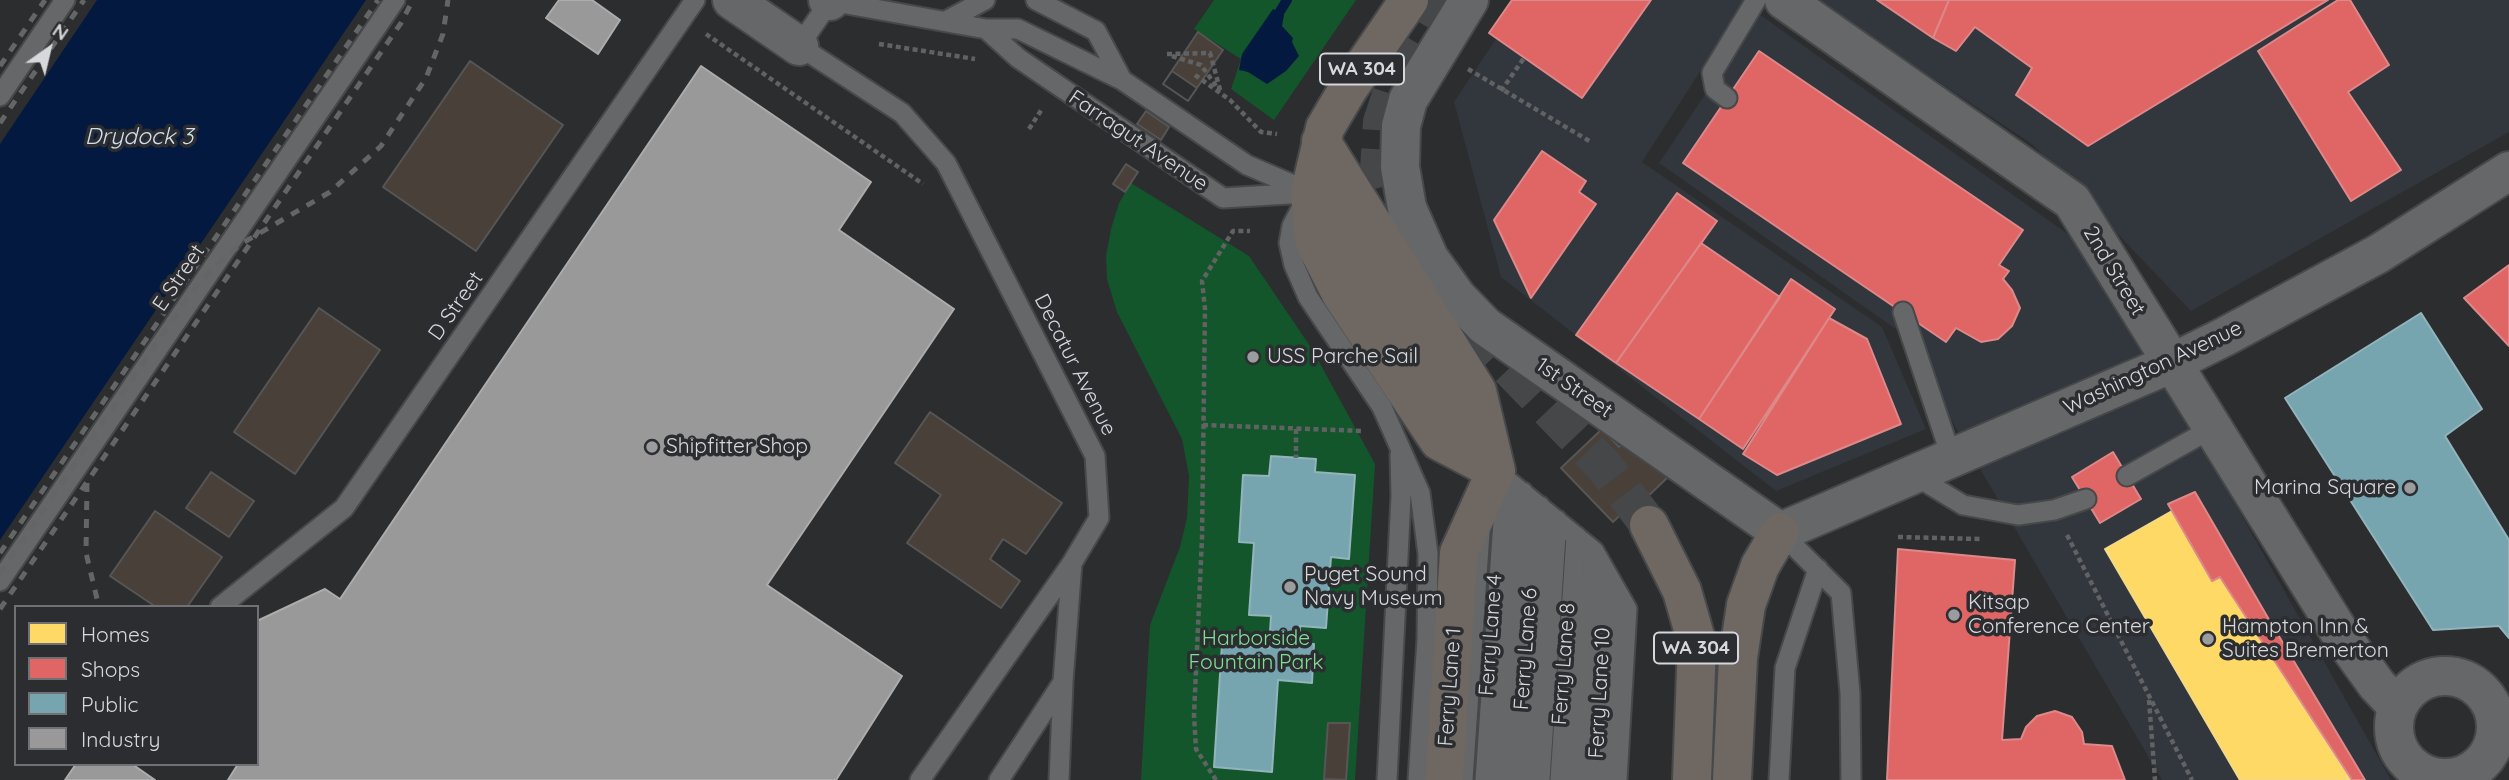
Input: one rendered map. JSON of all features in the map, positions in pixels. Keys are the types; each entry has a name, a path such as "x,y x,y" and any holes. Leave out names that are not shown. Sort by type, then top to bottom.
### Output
{"highway":[{"name":"WA 304","path":"1409,0 1348,89 1321,141 1338,202 1314,241 1341,294 1439,441 1502,486"},
{"path":"1338,202 1477,391 1502,486"},
{"name":"Ferry Lane 1","path":"1444,780 1459,553 1502,486"},
{"name":"WA 304","path":"1649,525 1682,591 1696,643 1692,780"},
{"path":"1732,780 1738,658 1746,605 1760,566 1780,532"}],"main road":[{"path":"732,0 799,46"},
{"name":"1st Street","path":"1469,0 1408,100 1401,126 1400,167 1407,208 1429,258 1457,298 1485,326 1780,532"},
{"name":"2nd Street","path":"1784,0 2072,201 2170,364 2343,638 2377,685 2408,694"},
{"name":"Washington Avenue","path":"1780,532 1852,498 1952,459 2170,364 2378,254 2509,171"},
{"path":"2435,675 2452,675 2469,680 2482,690 2492,704 2497,720 2496,737 2491,752 2480,766 2465,775 2431,778 2403,757 2396,741 2394,723 2408,694 2435,675"}],"lane":[{"path":"0,96 65,0"},
{"name":"E Street","path":"0,581 395,0"},
{"path":"799,46 829,0"},
{"name":"Farragut Avenue","path":"829,0 986,29 1018,29 1122,80 1247,165 1338,202"},
{"path":"946,21 985,0"},
{"path":"1036,0 1096,31 1122,80"},
{"path":"1727,98 1715,89 1712,73 1756,0"},
{"name":"D Street","path":"223,605 344,508 693,3"},
{"name":"Farragut Avenue","path":"986,29 1018,58 1223,198 1338,202 1407,208"},
{"name":"Decatur Avenue","path":"799,46 902,113 946,163 1095,456 1099,518 1072,563 920,780"},
{"path":"1338,202 1292,226 1289,243 1294,265 1308,297 1382,407 1420,493 1428,554 1427,639 1418,780"},
{"path":"1903,312 1952,459"},
{"path":"2127,476 2211,429"},
{"path":"1387,780 1401,496 1400,443"},
{"path":"1914,475 1963,505 2018,515 2054,510 2086,499"},
{"path":"1463,780 1502,486"},
{"path":"1485,780 1502,486"},
{"name":"WA 304","path":"1502,486 1540,506 1594,551 1610,580"},
{"name":"Ferry Lane 4","path":"1502,486 1503,780"},
{"path":"1522,780 1540,506"},
{"name":"Ferry Lane 6","path":"1540,780 1557,520"},
{"path":"1780,532 1841,593 1850,693 1851,780"},
{"path":"1560,780 1576,536"},
{"name":"Ferry Lane 8","path":"1579,780 1594,551"},
{"path":"1059,780 1072,563"},
{"path":"1779,780 1785,668 1818,569"},
{"path":"1598,780 1610,580"},
{"name":"Ferry Lane 10","path":"1610,580 1627,609 1617,780"},
{"path":"999,780 1063,682"}],"path":[{"path":"693,3 708,38 927,187"},
{"path":"1210,53 1221,94 1201,65 1167,54 1210,53"},
{"path":"1501,91 1524,58"},
{"path":"1459,63 1501,91 1591,142"},
{"path":"1195,75 1221,94 1261,132 1277,134"},
{"path":"1029,129 1045,105"},
{"path":"1216,780 1196,749 1194,715 1203,425 1202,281 1233,231 1250,231"},
{"path":"1203,425 1370,432"},
{"path":"1296,429 1296,458"},
{"path":"2066,533 2192,780"},
{"path":"2149,696 2155,780"}],"shaded area":[{"path":"1522,0 1746,0 1642,162 1882,327 1926,429 1776,491 1501,277 1454,102"},
{"path":"1815,0 2509,0 2509,132 2191,311 2032,144"},
{"path":"1759,14 2093,252 2391,780 2162,780 1900,332 1659,163"}],"green space":[{"path":"1214,0 1356,0 1274,120 1231,89 1241,59 1194,29"},
{"name":"Harborside Fountain Park","path":"1131,183 1249,256 1312,349 1375,464 1355,780 1141,780 1150,625 1180,547 1187,518 1189,476 1182,439 1117,312 1107,279 1106,256 1111,229 1119,203"}],"water":[{"name":"Drydock 3","path":"97,0 366,0 0,540 0,144"},
{"path":"1273,9 1284,15 1282,26 1293,38 1292,42 1299,56 1286,71 1267,84 1248,72 1239,70 1242,54"}],"building: Homes":[{"name":"Hampton Inn & Suites Bremerton","path":"2172,511 2212,581 2220,577 2351,780 2240,780 2105,549"}],"building: Shops":[{"path":"1512,0 1651,0 1582,98 1489,33"},
{"path":"1877,0 1949,0 1933,38"},
{"path":"1949,0 2328,0 2088,146 2016,95 2032,68 1975,27 1956,51 1933,38"},
{"path":"2338,0 2350,0 2389,65 2348,92 2401,170 2351,201 2258,51"},
{"path":"1759,51 2023,230 1999,265 2009,271 2003,279 2012,290 2020,308 2012,326 1998,339 1981,342 1956,328 1946,342 1683,163"},
{"path":"1542,151 1586,181 1579,192 1596,204 1531,298 1494,220"},
{"path":"1677,193 1717,221 1616,363 1576,335"},
{"path":"1701,243 1780,297 1699,419 1616,363"},
{"path":"2509,265 2509,346 2464,298"},
{"path":"1791,279 1835,309 1743,449 1699,419"},
{"path":"1829,318 1867,339 1901,424 1777,475 1743,454"},
{"path":"2113,452 2141,499 2100,523 2072,477"},
{"path":"2195,492 2365,780 2352,780 2220,577 2212,581 2168,504"},
{"name":"Kitsap Conference Center","path":"1898,549 2015,560 2002,740 2021,739 2026,727 2037,716 2055,711 2072,717 2082,732 2084,744 2112,746 2125,780 1887,780"}],"building: Public":[{"name":"Marina Square","path":"2421,313 2482,409 2445,436 2509,540 2509,638 2499,626 2433,630 2285,398"},
{"name":"Puget Sound Navy Museum","path":"1271,456 1316,459 1315,472 1355,475 1349,559 1331,557 1326,628 1300,626 1299,643 1314,644 1312,683 1278,680 1272,772 1214,767 1222,644 1269,648 1271,616 1249,615 1254,543 1239,542 1243,475 1269,476"}],"building: Industry":[{"path":"559,0 592,0 620,20 598,54 546,18"},
{"name":"Shipfitter Shop","path":"701,66 871,182 839,230 954,309 767,585 902,676 836,780 228,780 237,766 259,766 259,620 325,589 340,599"},
{"path":"75,766 135,766 155,780 65,780"}],"building: Other":[{"path":"1198,32 1223,50 1188,101 1163,84"},
{"path":"470,61 563,125 476,251 383,187"},
{"path":"1172,71 1197,88 1188,101 1163,84"},
{"path":"1146,111 1169,127 1161,140 1137,124"},
{"path":"1126,164 1138,172 1125,192 1113,184"},
{"path":"319,308 380,350 295,474 234,432"},
{"path":"930,412 1062,503 1026,554 1003,539 990,559 1020,581 1001,608 907,543 941,495 895,463"},
{"path":"1602,429 1619,447 1626,441 1646,455 1668,477 1643,501 1639,497 1613,522 1561,468"},
{"path":"211,472 254,501 229,537 186,508"},
{"path":"155,511 222,557 188,605 153,605 110,576"},
{"path":"1328,723 1350,723 1346,780 1324,779"}],"waterway":[{"path":"1279,13 1287,0"}],"tunnel":[{"path":"1405,239 1390,212 1379,170 1382,122 1395,83 1445,0"},
{"path":"1470,327 1604,466 1649,525"}],"railway":[{"path":"0,66 45,0"},
{"path":"0,123 84,0"},
{"path":"0,553 378,0"},
{"path":"0,609 401,23 413,0"},
{"path":"0,574 187,299 213,268 241,244 330,192 381,146 426,78 443,34 448,0"},
{"path":"87,483 86,553 99,605"}],"place":[{"name":"USS Parche Sail","path":"1253,357"},
{"name":"Shipfitter Shop","path":"652,447"},
{"name":"Marina Square","path":"2410,488"},
{"name":"Puget Sound Navy Museum","path":"1290,587"},
{"name":"Kitsap Conference Center","path":"1954,615"},
{"name":"Hampton Inn & Suites Bremerton","path":"2208,639"}]}
